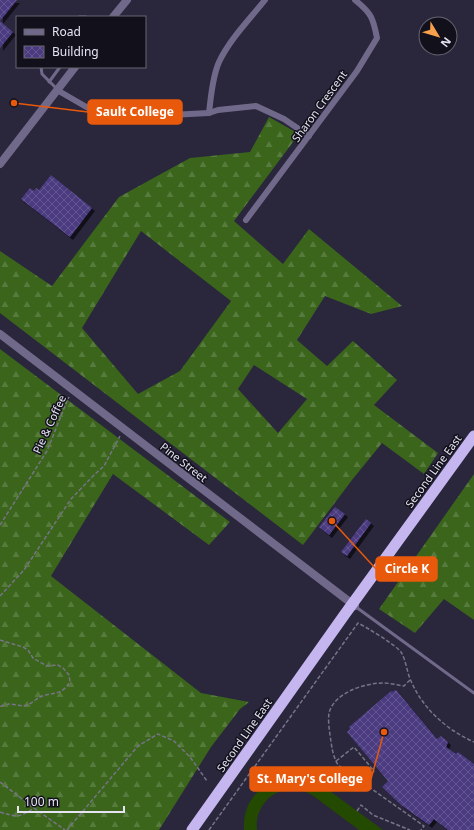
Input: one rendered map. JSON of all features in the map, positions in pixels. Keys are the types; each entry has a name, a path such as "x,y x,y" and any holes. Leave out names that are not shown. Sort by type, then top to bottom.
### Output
{"highway":[{"name":"Second Line East","path":"192,830 474,436"}],"street":[{"path":"114,16 127,0"},
{"path":"209,114 213,81 219,63 229,44 265,0"},
{"name":"Sharon Crescent","path":"246,220 357,71 377,38 374,20 363,6 355,0"},
{"path":"0,164 74,68"},
{"path":"57,90 95,112 112,118 209,114 218,110 256,106 284,119 310,136"},
{"name":"Pine Street","path":"0,334 354,605"}],"lane":[{"path":"41,68 42,74 57,90"},
{"path":"49,82 59,68"},
{"path":"354,605 474,693"}],"path":[{"name":"Pie & Coffee","path":"0,525 47,450 67,401 74,391"},
{"path":"0,596 24,570 71,499 104,466 124,429"},
{"path":"209,830 358,623 370,629 400,651 410,680 423,702 435,716 449,728 474,742"},
{"path":"0,640 24,647 33,658 47,666 58,665 63,668 68,675 70,682 66,688 56,694 43,695 27,705 13,704 0,707"},
{"path":"410,680 404,686 383,683 371,684 355,688 345,693 333,705 330,711 329,724 332,754 338,765 424,826 421,830"},
{"path":"0,782 66,830 138,746 158,734 174,741 190,757 207,781"},
{"path":"336,760 354,747 374,771 362,782"},
{"path":"358,811 361,806 373,815 410,830"},
{"path":"0,812 14,816 23,816 34,808"}],"green space":[{"path":"269,117 299,134 234,221 283,264 309,229 402,306 371,314 325,296 297,340 327,366 353,341 397,380 374,405 438,453 424,474 382,443 303,545 0,313 0,251 52,286 119,197 190,158 250,152","holes":["141,231 231,301 180,371 138,394 82,328","254,365 307,399 278,433 238,389"]},
{"path":"0,349 230,522 209,545 113,474 51,576 201,693 249,702 240,709 211,747 159,830 0,830"},
{"path":"474,474 474,620 444,599 415,633 379,609"},
{"path":"298,775 311,778 383,830 359,830 312,795 301,790 294,789 279,792 272,796 266,801 258,814 257,830 244,830 244,818 247,807 252,798 267,785 276,780"}],"building":[{"path":"0,0 17,0 0,21"},
{"path":"0,21 13,32 0,48"},
{"path":"51,175 92,208 70,237 21,199 30,188 34,191 36,188 39,190"},
{"path":"335,507 345,514 329,535 319,527"},
{"path":"366,519 371,523 347,556 341,552"},
{"path":"396,690 437,739 441,736 448,742 446,747 456,754 458,752 474,764 474,830 448,830 434,819 429,825 401,805 382,787 388,781 347,732 350,729 349,727 391,691"}],"place":[{"name":"Sault College","path":"14,103"},
{"name":"Circle K","path":"332,521"},
{"name":"St. Mary's College","path":"384,732"}]}
